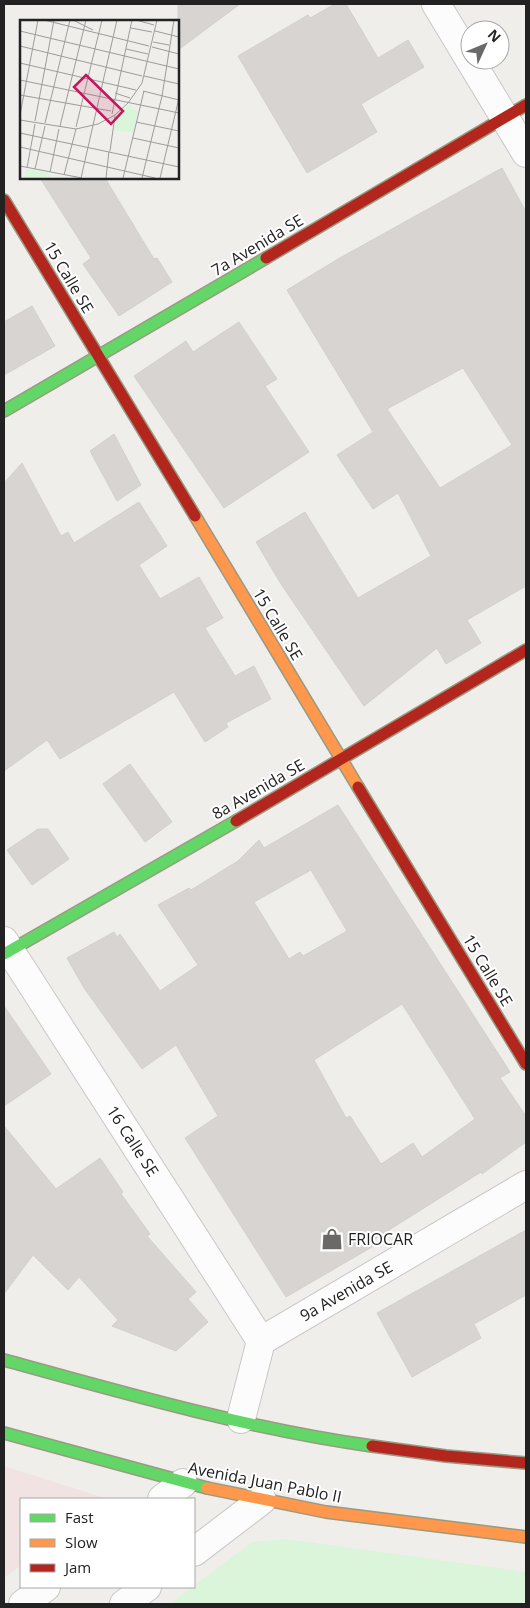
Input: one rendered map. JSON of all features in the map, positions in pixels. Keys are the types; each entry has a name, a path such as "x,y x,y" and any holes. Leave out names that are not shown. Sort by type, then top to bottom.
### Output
{"main road":[{"name":"7a Avenida SE","path":"4,410 98,357 515,112"},
{"name":"15 Calle SE","path":"4,200 526,1064"},
{"name":"8a Avenida SE","path":"6,949 342,760 526,650"},
{"path":"4,1360 150,1400 336,1441 446,1456 526,1463"},
{"name":"Avenida Juan Pablo II","path":"4,1432 183,1483 262,1500 400,1523 526,1536"}],"street":[{"path":"436,4 515,112 526,153"},
{"name":"16 Calle SE","path":"6,949 261,1341"},
{"name":"9a Avenida SE","path":"261,1341 526,1185"},
{"path":"241,1419 261,1341"},
{"path":"163,1498 183,1483"},
{"path":"195,1551 262,1500"},
{"path":"23,1604 45,1588"},
{"path":"124,1604 146,1588"}],"shaded area":[{"path":"4,1466 105,1498 20,1498 20,1566 4,1578"}],"green space":[{"path":"286,1539 526,1572 526,1604 170,1604 191,1588 195,1588 195,1585 252,1542"}],"building":[{"path":"178,4 240,4 179,49"},
{"path":"335,4 346,4 378,58 408,40 424,67 361,104 377,132 307,173 238,56 308,15 310,18"},
{"path":"502,168 526,212 526,586 467,620 481,643 446,664 437,648 364,706 281,584 256,542 305,512 358,598 431,556 398,493 373,509 337,455 373,432 287,290 338,259","holes":["463,368 512,445 440,488 387,409"]},
{"path":"41,179 106,179 154,259 157,258 172,282 119,316 83,264 91,258"},
{"path":"32,306 55,346 4,375 4,322"},
{"path":"239,322 277,379 265,386 309,452 224,508 134,376 186,341 193,352"},
{"path":"114,434 141,485 117,501 90,451"},
{"path":"22,463 61,536 68,532 74,543 139,502 167,546 139,565 160,599 199,577 223,618 205,628 235,676 254,666 271,699 226,723 228,727 205,742 174,692 60,759 47,740 4,771 4,483"},
{"path":"130,764 172,822 145,842 103,784"},
{"path":"338,805 510,1072 500,1078 526,1116 526,1142 482,1174 481,1172 370,1242 372,1247 286,1297 185,1138 218,1116 176,1045 142,1069 84,988 67,958 114,932 117,937 120,934 160,991 198,965 158,905 189,888 191,890 238,861 259,840 264,848","holes":["311,870 347,931 303,956 300,952 289,959 254,902","402,1004 475,1119 422,1157 413,1143 381,1164 350,1116 346,1118 314,1060"]},
{"path":"38,829 48,829 69,859 32,885 7,850"},
{"path":"4,1006 51,1074 4,1106"},
{"path":"4,1126 56,1189 100,1158 123,1192 121,1194 150,1234 147,1236 196,1292 188,1299 208,1322 176,1351 112,1326 118,1320 79,1277 68,1290 33,1255 4,1294"},
{"path":"526,1230 526,1295 474,1324 481,1338 412,1377 377,1313"}],"traffic: fast":[{"path":"4,411 266,258"},
{"path":"4,954 236,821"},
{"path":"4,1360 233,1420 326,1439 372,1446"},
{"path":"4,1433 207,1488"}],"traffic: slow":[{"path":"195,516 358,787"},
{"path":"207,1488 326,1512 526,1537"}],"traffic: jam":[{"path":"266,258 526,105"},
{"path":"4,200 195,516"},
{"path":"236,821 526,650"},
{"path":"358,787 526,1064"},
{"path":"372,1446 446,1456 526,1463"}],"place":[{"name":"FRIOCAR","path":"332,1239"}]}
